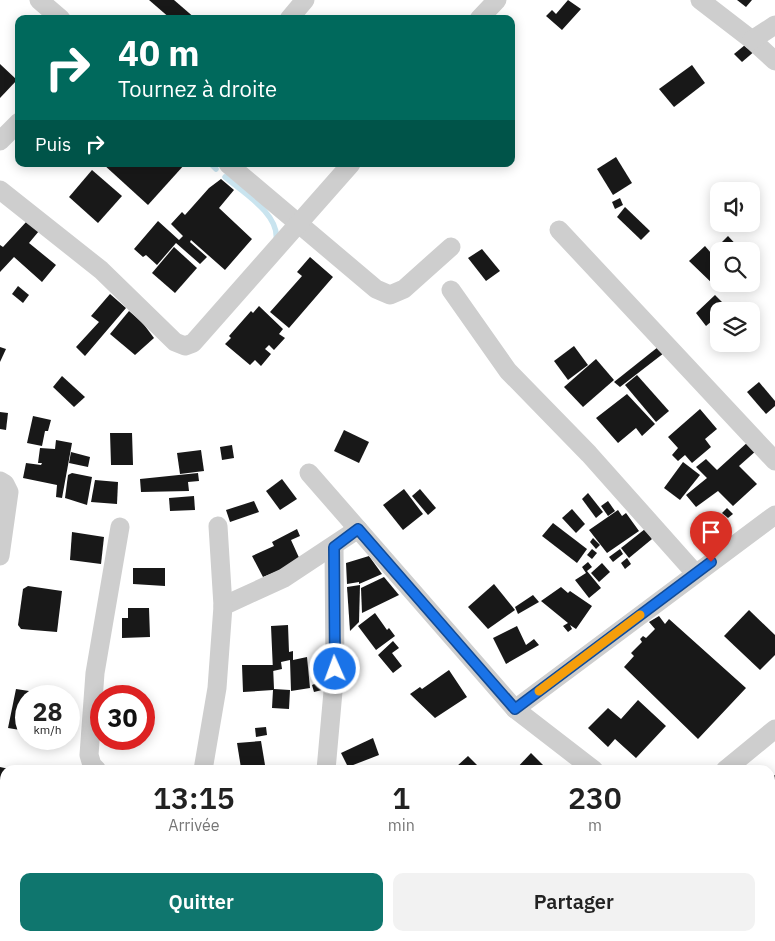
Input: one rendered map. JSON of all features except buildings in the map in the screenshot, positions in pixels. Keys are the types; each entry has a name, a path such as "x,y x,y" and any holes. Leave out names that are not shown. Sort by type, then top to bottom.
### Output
{"street":[{"path":"40,0 57,15"},
{"path":"293,15 306,0"},
{"path":"483,15 497,0"},
{"path":"700,0 752,40 775,61"},
{"path":"752,40 775,26"},
{"path":"0,141 15,126"},
{"path":"232,167 376,290 390,295 404,289 451,247"},
{"path":"0,190 101,270 175,342 185,346 193,343 348,167"},
{"path":"559,230 775,461"},
{"path":"451,290 508,371 589,454 696,573"},
{"path":"309,473 515,709 588,765"},
{"path":"0,481 5,484 9,492 0,556"},
{"path":"515,709 775,515"},
{"path":"204,765 217,688 224,606 218,526"},
{"path":"92,765 89,755 95,673 120,527"},
{"path":"224,606 284,578 334,547 358,529"},
{"path":"326,765 335,669 334,547"},
{"path":"731,765 775,729"}],"waterway":[{"path":"225,177 266,213 276,230 276,240"}],"slow traffic":[{"path":"539,691 640,615"}],"route":[{"path":"335,669 334,547 358,529 515,709 711,562"}]}
